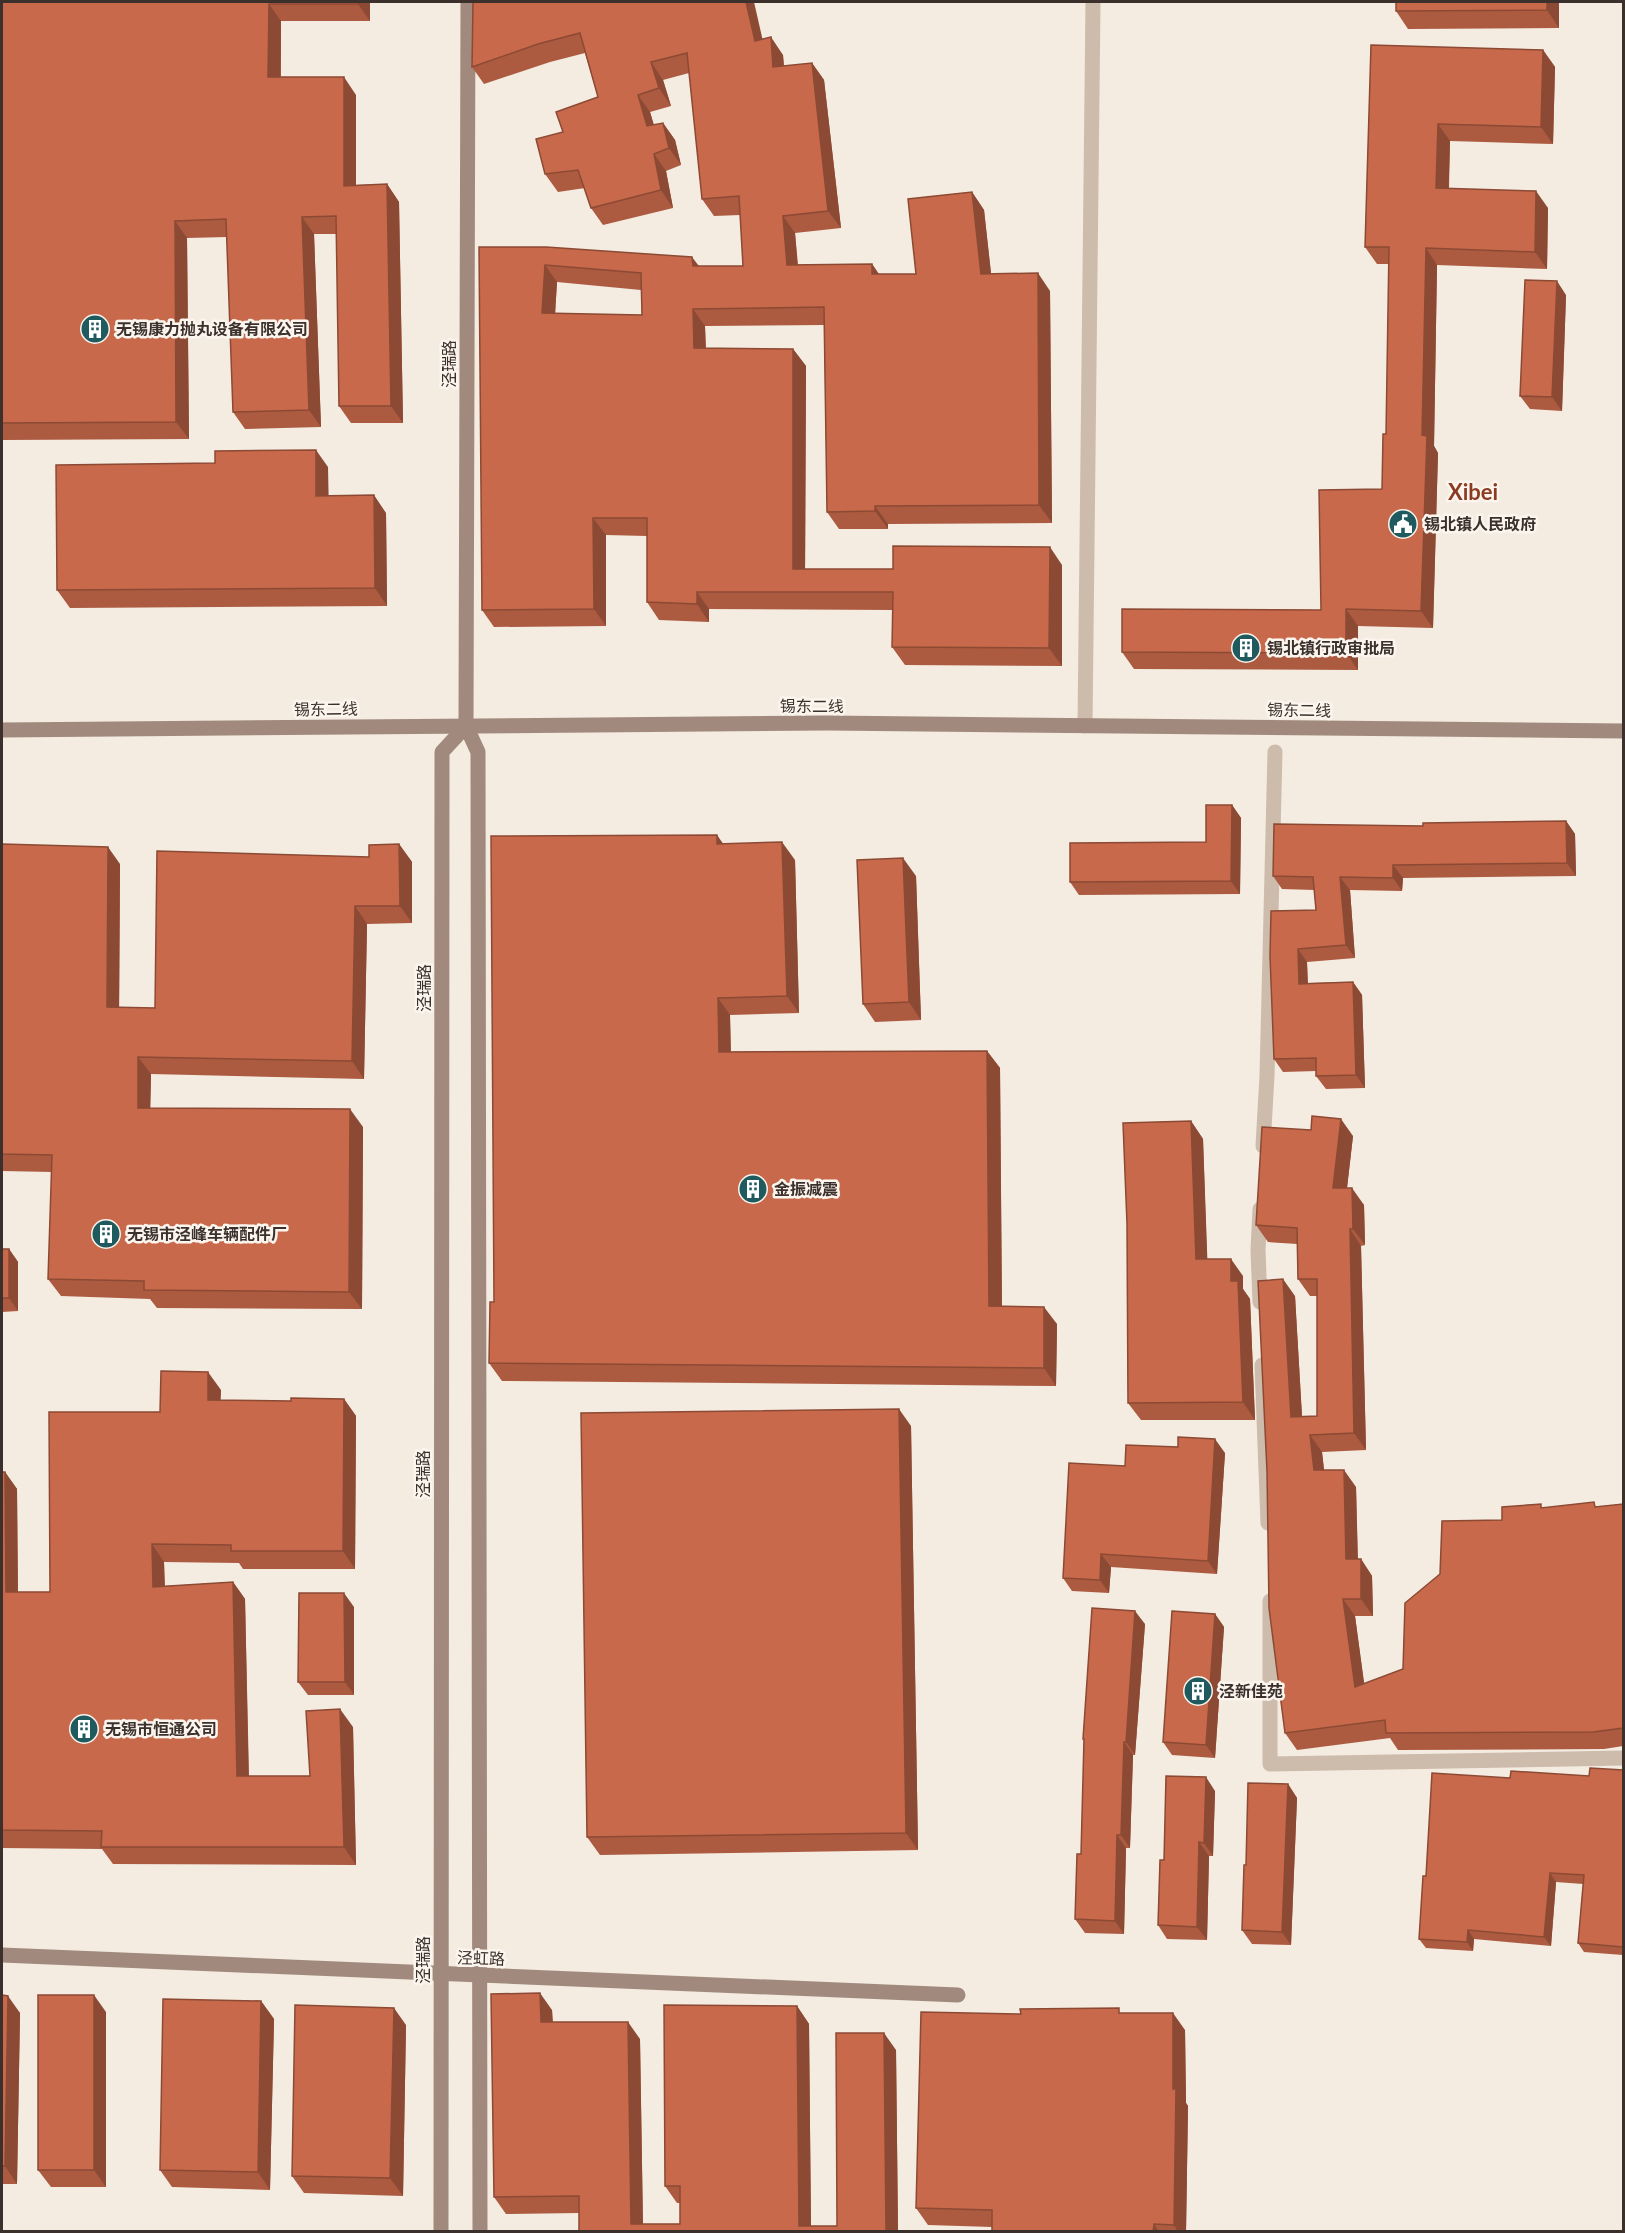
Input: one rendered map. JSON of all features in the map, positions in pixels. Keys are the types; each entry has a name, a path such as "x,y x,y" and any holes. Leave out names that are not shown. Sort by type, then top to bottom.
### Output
{"street":[{"name":"泾瑞路","path":"468,2 466,726 478,752 480,2232"},
{"path":"1085,726 1093,2"},
{"name":"锡东二线","path":"2,730 827,723 1623,731"},
{"name":"泾瑞路","path":"441,2232 442,752 466,726"},
{"path":"1263,1157 1275,752"},
{"path":"1260,1321 1258,1250 1261,1192"},
{"path":"1261,1344 1269,1544"},
{"path":"1270,1590 1270,1764 1623,1758"},
{"name":"泾虹路","path":"2,1955 958,1995"}],"building":[{"path":"2,2 358,2 358,4 269,4 268,77 344,77 344,186 387,184 391,406 339,406 336,216 302,217 309,410 233,412 226,219 175,221 176,422 2,423"},
{"path":"473,2 746,2 755,41 771,37 773,67 812,63 828,211 783,216 787,265 872,264 872,274 916,274 908,199 972,192 981,274 1038,273 1039,505 875,506 875,511 827,512 824,307 693,309 694,348 793,349 793,569 893,569 893,546 1050,547 1049,648 892,647 893,592 697,592 697,604 647,602 647,518 593,518 594,609 482,610 479,247 546,247 692,257 693,266 743,266 739,196 702,199 687,53 651,62 659,88 638,95 647,126 663,123 669,148 654,154 661,190 591,208 578,170 545,174 536,139 563,132 556,112 598,97 580,33 538,44 472,67","holes":["545,265 641,273 642,315 542,313"]},
{"path":"1396,2 1547,2 1547,10 1396,11"},
{"path":"1371,45 1543,50 1541,127 1438,124 1436,188 1536,191 1535,252 1426,248 1422,435 1427,436 1421,611 1346,609 1346,653 1122,652 1122,609 1321,610 1319,490 1382,489 1383,434 1386,434 1389,247 1365,247"},
{"path":"1525,280 1557,281 1552,397 1520,396"},
{"path":"316,450 316,496 374,495 375,588 57,590 56,465 215,463 215,451"},
{"path":"1206,805 1232,805 1231,881 1070,882 1070,843 1206,842"},
{"path":"1566,821 1567,863 1393,865 1393,878 1340,877 1346,945 1298,949 1299,984 1353,982 1356,1075 1316,1076 1316,1058 1274,1059 1270,956 1271,911 1316,910 1313,877 1273,876 1274,824 1423,826 1423,823"},
{"name":"金振减震","path":"717,835 717,844 782,842 787,996 718,998 719,1052 987,1051 989,1306 1044,1307 1044,1368 489,1363 490,1302 494,1302 491,836"},
{"path":"2,844 108,847 107,1007 155,1008 157,851 369,857 369,845 399,844 400,906 355,906 352,1061 138,1057 138,1108 350,1109 349,1292 144,1290 144,1281 48,1279 52,1155 2,1154"},
{"path":"903,858 909,1002 863,1004 857,860"},
{"path":"1312,1116 1341,1119 1333,1188 1352,1188 1353,1229 1350,1229 1354,1433 1310,1435 1314,1470 1344,1470 1346,1559 1361,1559 1361,1599 1343,1599 1355,1687 1403,1669 1405,1603 1440,1574 1442,1521 1502,1520 1502,1507 1541,1504 1541,1508 1594,1502 1595,1507 1623,1504 1623,1728 1593,1732 1386,1733 1385,1720 1285,1733 1269,1608 1267,1471 1258,1281 1283,1279 1291,1417 1317,1416 1317,1279 1298,1279 1297,1228 1256,1225 1262,1127 1311,1130"},
{"path":"1191,1121 1196,1259 1231,1259 1231,1281 1238,1281 1243,1402 1128,1403 1127,1224 1123,1123"},
{"path":"2,1249 9,1249 9,1298 2,1298"},
{"path":"161,1371 208,1372 208,1400 344,1399 343,1551 231,1551 231,1545 152,1544 153,1587 233,1582 237,1776 310,1776 306,1711 340,1709 344,1847 101,1847 102,1831 2,1830 2,1472 5,1472 6,1592 50,1592 49,1412 160,1412"},
{"path":"899,1409 906,1833 587,1837 581,1413"},
{"path":"1178,1437 1215,1439 1208,1561 1101,1554 1100,1580 1063,1578 1069,1463 1125,1466 1126,1445 1178,1447"},
{"path":"299,1593 344,1593 345,1682 298,1682"},
{"path":"1092,1608 1135,1611 1126,1742 1124,1742 1121,1835 1117,1835 1115,1921 1075,1919 1077,1854 1081,1854 1083,1739"},
{"name":"泾新佳苑","path":"1172,1611 1215,1614 1206,1745 1163,1742"},
{"path":"1590,1768 1623,1770 1623,1947 1578,1943 1584,1875 1550,1873 1544,1937 1468,1930 1467,1942 1419,1939 1423,1876 1426,1876 1432,1773 1510,1778 1511,1771 1589,1776"},
{"path":"1166,1776 1206,1777 1204,1843 1199,1842 1197,1927 1158,1925 1160,1860 1164,1860"},
{"path":"1248,1783 1288,1784 1282,1932 1242,1930"},
{"path":"540,1993 541,2022 628,2022 631,2224 680,2224 680,2186 665,2186 664,2005 797,2006 799,2226 837,2226 836,2033 884,2033 886,2232 579,2232 579,2196 494,2197 491,1994"},
{"path":"2,1995 8,1996 5,2166 2,2166"},
{"path":"38,1995 94,1995 94,2170 38,2170"},
{"path":"163,1999 261,2001 258,2172 160,2170"},
{"path":"295,2005 394,2008 390,2178 292,2176"},
{"path":"1119,2008 1119,2013 1173,2013 1173,2089 1176,2089 1174,2225 1154,2224 1153,2232 992,2232 992,2210 916,2208 921,2012 1021,2014 1020,2009"}],"place":[{"name":"无锡康力抛丸设备有限公司","path":"95,329"},
{"name":"锡北镇人民政府","path":"1403,524"},
{"name":"锡北镇行政审批局","path":"1246,648"},
{"name":"金振减震","path":"753,1189"},
{"name":"无锡市泾峰车辆配件厂","path":"106,1234"},
{"name":"泾新佳苑","path":"1198,1691"},
{"name":"无锡市恒通公司","path":"84,1729"}],"district":[{"name":"Xibei","path":"1473,492"}]}
